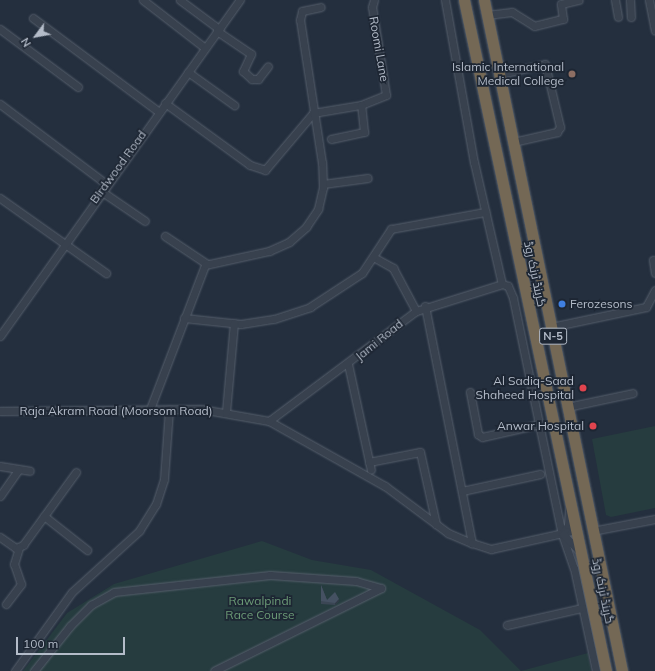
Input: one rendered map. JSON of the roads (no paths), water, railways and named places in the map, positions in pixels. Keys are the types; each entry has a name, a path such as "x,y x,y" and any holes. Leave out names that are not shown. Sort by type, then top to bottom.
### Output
{"highway":[{"name":"گرینڈ ٹرنک روڈ","path":"464,0 606,671"},
{"name":"گرینڈ ٹرنک روڈ","path":"484,0 622,671"}],"street":[{"path":"143,0 205,48"},
{"path":"180,0 251,54 243,71 252,79 258,79 268,66"},
{"name":"BIrdwood Road","path":"0,336 106,184 240,0"},
{"name":"Roomi Lane","path":"313,112 361,105 383,98 387,91 372,7 374,0"},
{"path":"445,0 485,212 502,284 508,286 513,298 562,534 582,608 596,671"},
{"path":"487,15 512,12 534,26 563,19 561,4 579,0"},
{"path":"614,0 618,17"},
{"path":"630,0 631,17"},
{"path":"649,0 655,30"},
{"path":"165,236 207,264 269,251 289,242 306,227 318,208 323,184 300,13 322,7"},
{"path":"33,18 159,112"},
{"path":"0,29 78,87"},
{"path":"500,74 546,64 560,127 557,132 513,142"},
{"path":"188,72 234,105"},
{"path":"0,104 106,184"},
{"path":"165,104 250,165 265,170 313,112"},
{"path":"331,139 364,132 361,105"},
{"path":"323,184 368,178"},
{"path":"101,191 145,221"},
{"path":"0,198 106,273"},
{"path":"184,318 234,324 274,319 310,308 362,273 375,258 391,229 485,212"},
{"path":"375,258 393,268 416,311"},
{"path":"653,260 655,273"},
{"path":"150,408 184,318 207,264"},
{"name":"Jami Road","path":"269,421 348,364 416,311 425,306 502,284"},
{"path":"551,327 646,307 655,290"},
{"path":"425,306 472,543"},
{"path":"226,412 234,324"},
{"path":"348,364 371,470"},
{"path":"470,392 478,434 482,437 540,424"},
{"path":"567,407 633,393"},
{"name":"Raja Akram Road (Moorsom Road)","path":"0,411 150,408 226,412 269,421 385,486 436,524 472,543 491,549 577,530"},
{"path":"15,671 72,592 139,531 156,504 164,479 169,409"},
{"path":"369,462 420,452 436,524"},
{"path":"0,466 30,471"},
{"path":"0,496 18,470"},
{"path":"6,604 22,584 14,564 19,548 76,472"},
{"path":"462,491 540,474"},
{"path":"562,534 568,525 570,500"},
{"path":"44,516 87,550"},
{"path":"592,530 655,519"},
{"path":"562,534 582,554"},
{"path":"0,537 19,548"},
{"path":"34,671 75,621 91,605 114,592 270,575 356,581 381,588 214,671"},
{"path":"507,625 582,608"}],"place":[{"name":"Islamic International Medical College","path":"572,74"},
{"name":"Ferozesons","path":"562,304"},
{"name":"Al Sadiq-Saad Shaheed Hospital","path":"583,388"},
{"name":"Anwar Hospital","path":"593,426"}],"park label":[{"name":"Rawalpindi Race Course","path":"260,608"}]}
